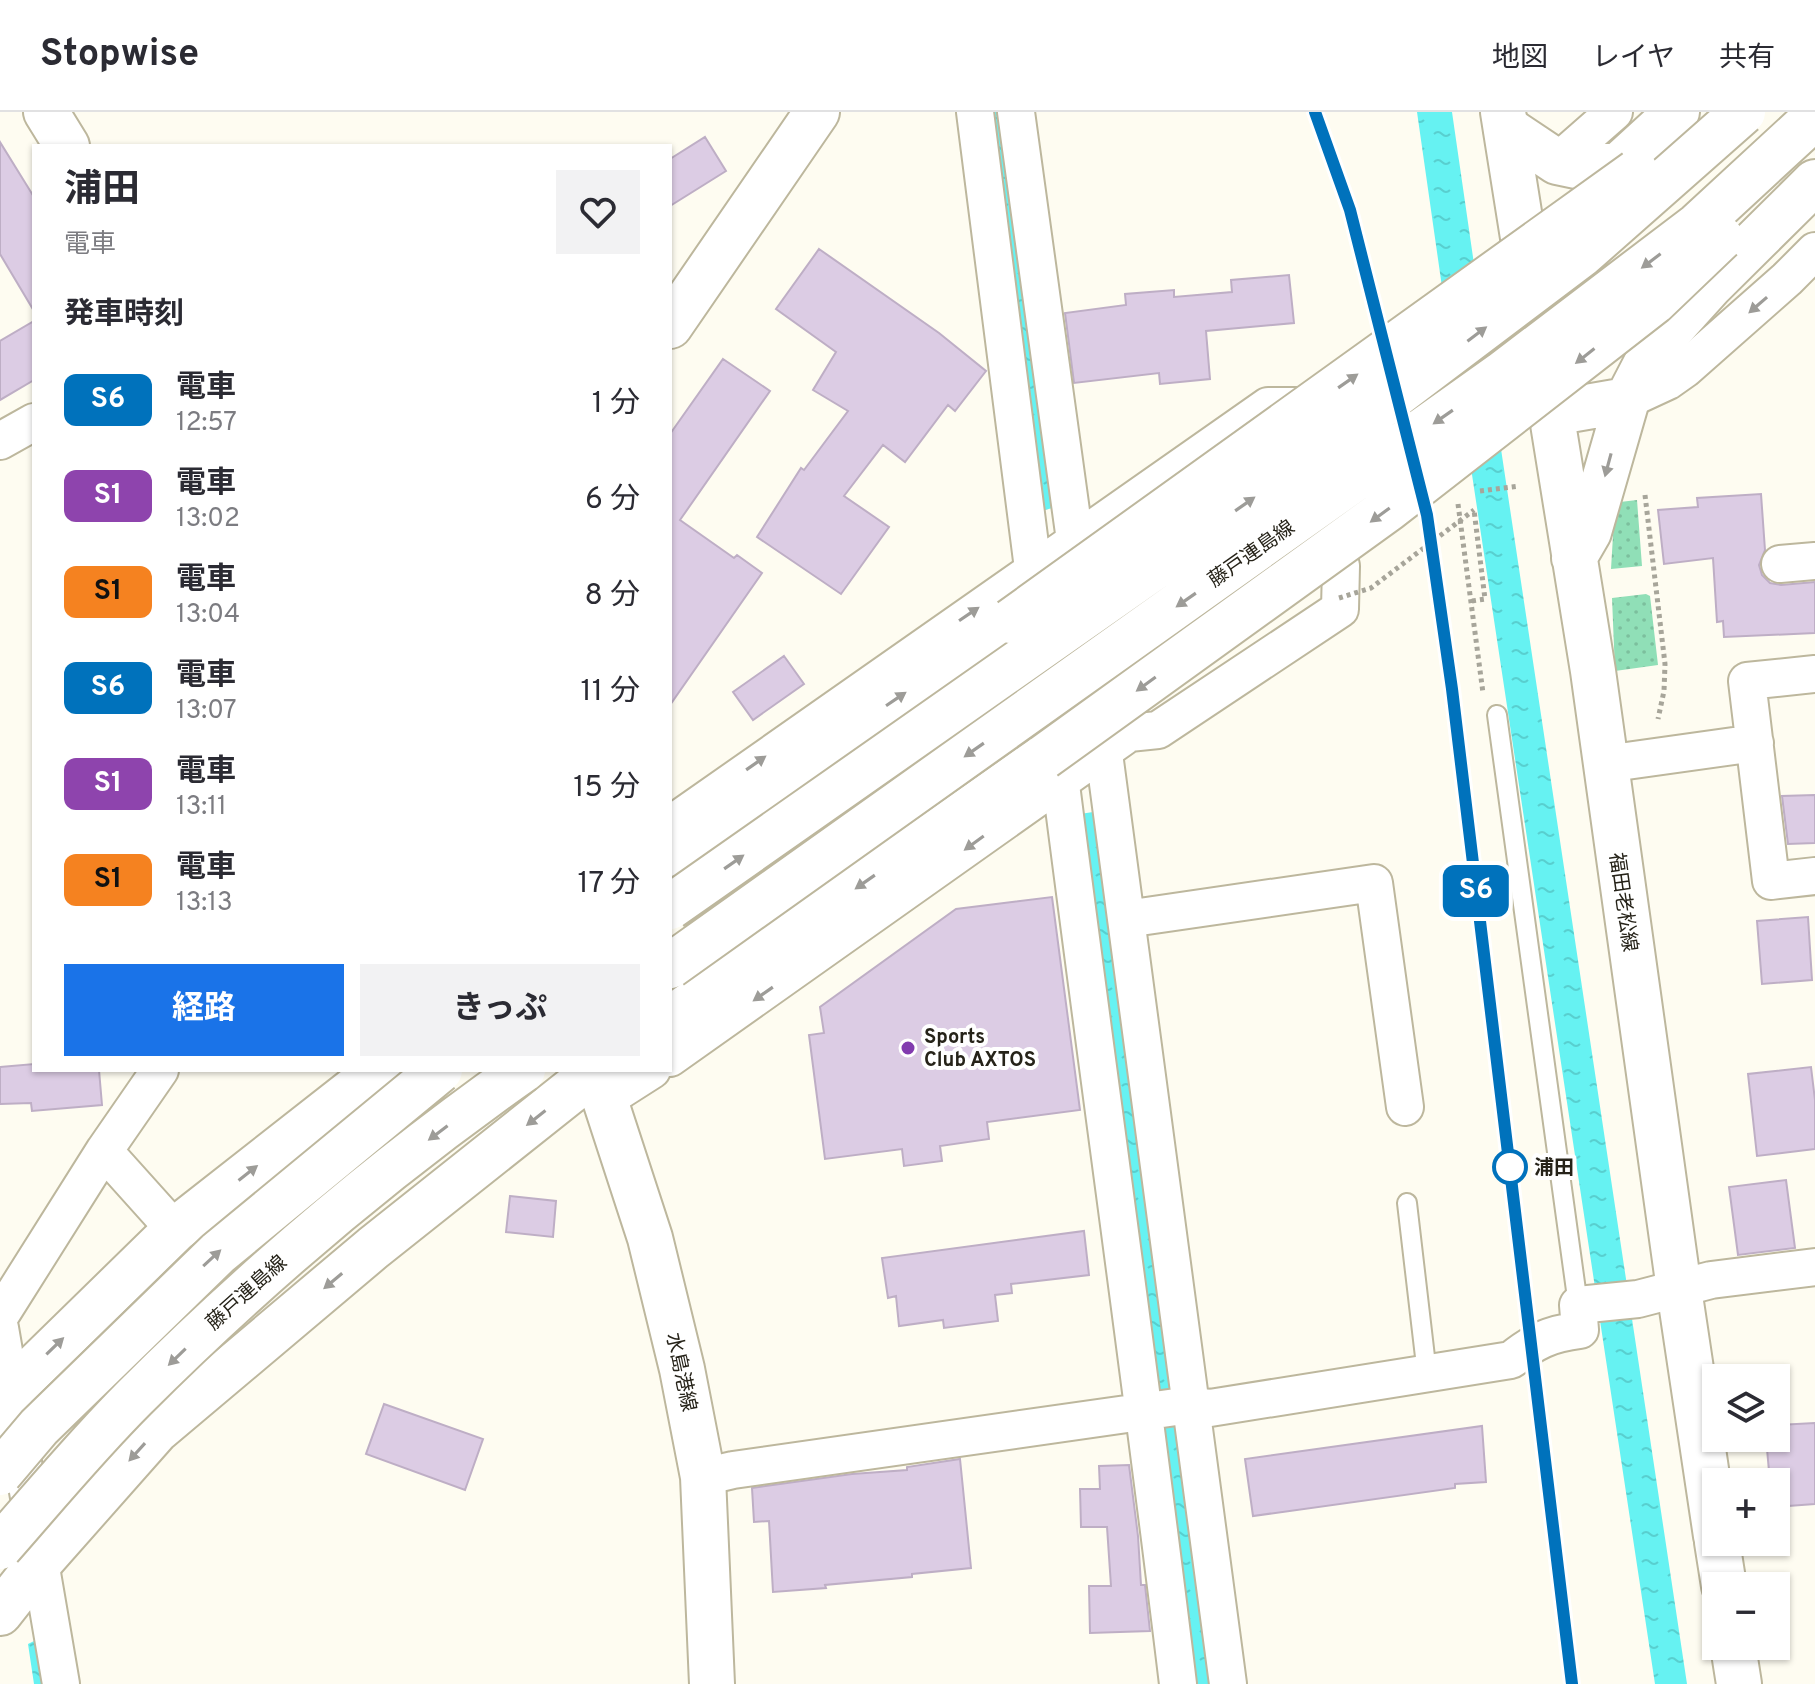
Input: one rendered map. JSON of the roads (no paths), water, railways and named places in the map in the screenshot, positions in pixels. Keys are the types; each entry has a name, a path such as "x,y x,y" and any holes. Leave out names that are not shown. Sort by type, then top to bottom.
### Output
{"main road":[{"path":"46,112 66,144"},
{"path":"672,323 817,112"},
{"path":"1528,269 1618,166 1677,112"},
{"path":"672,853 1011,621 1634,174 1703,112"},
{"path":"672,906 1336,440 1581,255 1743,112"},
{"path":"672,1018 1052,769 1654,302 1723,236 1815,119"},
{"name":"藤戸連島線","path":"672,965 1502,374 1698,225 1815,119"},
{"path":"1504,120 1557,162 1594,167 1618,166"},
{"name":"福田老松線","path":"1504,120 1605,764 1658,1294 1702,1478"},
{"path":"1574,558 1589,532 1627,400 1654,348 1665,333 1815,182"},
{"path":"1552,413 1627,400"},
{"path":"5,1396 175,1230 376,1072"},
{"path":"0,1473 39,1427 218,1253 438,1072"},
{"name":"藤戸連島線","path":"0,1547 132,1400 244,1291 362,1191 520,1072"},
{"path":"0,1613 41,1561 156,1431 373,1248 597,1078"},
{"name":"水島港線","path":"597,1078 650,1238 682,1369 703,1477 712,1684"},
{"path":"1735,1660 1739,1684"}],"street":[{"path":"975,112 1033,571 1052,769 1111,1176 1228,1684"},
{"path":"1016,112 1126,919 1167,1409 1178,1684"},
{"path":"1557,162 1614,112"},
{"path":"1627,400 1668,381 1685,369 1815,251"},
{"path":"672,824 1268,406 1298,406 1341,566 1340,609 1158,730 1129,733 1104,751 1052,769 672,1056"},
{"path":"0,441 32,423"},
{"path":"1780,564 1815,561"},
{"path":"1815,674 1747,681 1771,881 1815,876"},
{"path":"1605,764 1755,743"},
{"path":"1126,919 1374,883 1405,1107"},
{"path":"0,1316 104,1151 159,1072"},
{"path":"597,1078 638,1072"},
{"path":"104,1151 175,1230"},
{"path":"703,1477 733,1470 1167,1409 1210,1408 1511,1360 1531,1344 1552,1334 1580,1330 1584,1305 1658,1294 1711,1280 1815,1267"},
{"path":"0,1328 5,1396 41,1561 61,1684"}],"lane":[{"path":"1491,712 1584,1305"},
{"path":"1407,1203 1427,1374"}],"water":[{"path":"984,112 1004,112 1056,507 1034,513"},
{"path":"1417,112 1452,112 1474,264 1442,287"},
{"path":"1501,449 1687,1684 1655,1684 1471,468"},
{"path":"1093,812 1209,1684 1195,1684 1080,814"},
{"path":"48,1634 55,1684 34,1684 28,1644"}],"railway":[{"path":"1315,112 1350,210 1427,515 1444,626 1572,1684"}],"train":[{"name":"S6","path":"1315,112 1350,210 1427,515 1452,689 1572,1684"}],"place":[{"name":"Sports Club AXTOS","path":"908,1048"},
{"name":"浦田","path":"1510,1167"}]}
